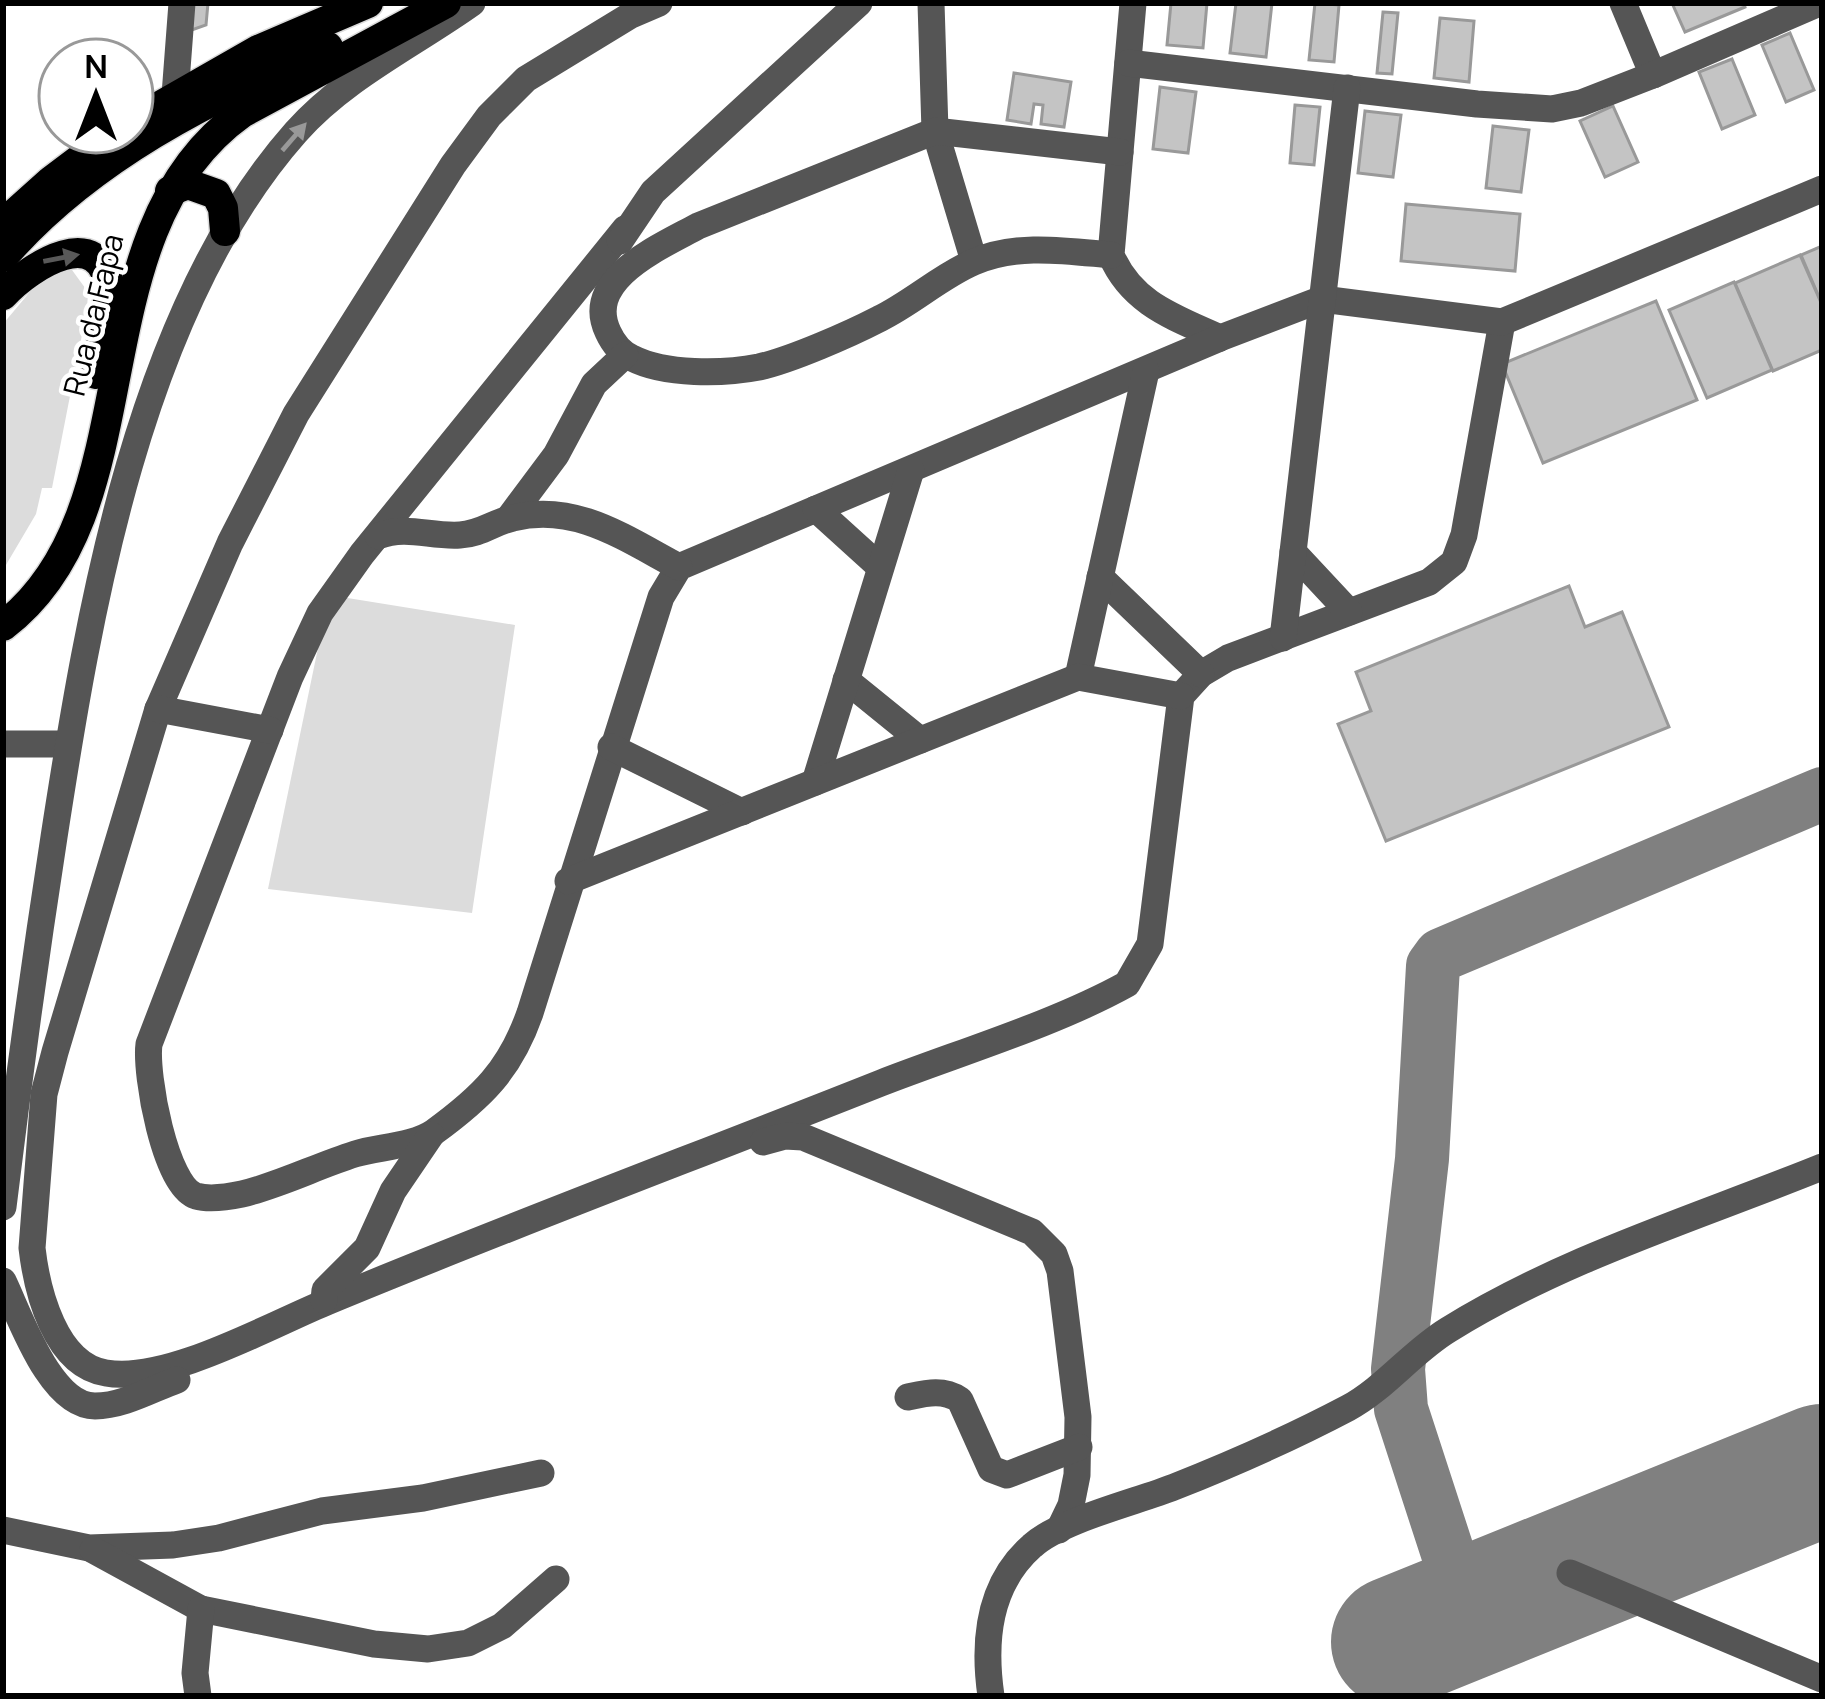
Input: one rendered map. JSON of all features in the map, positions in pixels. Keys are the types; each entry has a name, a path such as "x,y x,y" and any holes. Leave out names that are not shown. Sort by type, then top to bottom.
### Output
{"main road":[{"path":"156,106 258,50 368,3"},
{"path":"3,257 93,175 195,109 431,3"},
{"name":"Rua da Fapa","path":"3,626 38,592 75,533 143,257 170,191 203,145 242,113 446,3"},
{"path":"3,224 84,156"},
{"path":"170,191 188,184 216,194 225,231"},
{"name":"Rua da Fapa","path":"3,295 39,263 74,254 95,259 110,290 74,474 45,551 3,603"}],"street":[{"path":"175,94 182,3"},
{"path":"3,1207 26,1012 93,611 138,442 180,325 225,231 296,132 332,97 472,3"},
{"path":"659,3 628,9 526,79 489,116 453,166 296,413 230,543 158,709 44,1094 32,1248 38,1285 70,1352 103,1373 147,1372 221,1348 328,1301 1126,984 1150,944 1180,696 1201,674 1228,658 1429,582 1454,562 1464,535 1502,322"},
{"path":"431,1135 354,1154 242,1194 192,1195 178,1183 148,1083 149,1044 320,614 652,193 859,3"},
{"path":"931,3 935,131 974,261"},
{"path":"1133,3 1111,255 1121,279 1147,304 1220,338"},
{"path":"1623,3 1653,75"},
{"path":"1127,63 1552,109 1653,75 1819,3"},
{"path":"1283,638 1347,88"},
{"path":"609,285 698,226 935,131 1120,152"},
{"path":"328,1301 323,1298 325,1290 367,1248 392,1190 431,1135 502,1074 517,1050 661,597 679,567 1322,299 1502,322 1822,188"},
{"path":"625,229 613,256 601,315 611,338 625,355 647,365 707,370 760,367 880,319 974,261 1037,249 1111,255"},
{"path":"508,518 556,455 594,384 625,355"},
{"path":"1078,676 1146,370"},
{"path":"814,782 910,470"},
{"path":"816,509 880,567"},
{"path":"378,536 410,528 456,536 482,532 508,518 548,512 582,518 679,567"},
{"path":"1293,552 1349,612"},
{"path":"1100,577 1201,674"},
{"path":"568,881 1078,676 1180,696"},
{"path":"846,680 920,740"},
{"path":"158,709 270,730"},
{"path":"3,744 68,745"},
{"path":"611,747 742,812"},
{"path":"3,1281 60,1389 88,1406 108,1405 762,1142 803,1137 1032,1232 1046,1243 1060,1271 1070,1331 1079,1448 1071,1504 1059,1530"},
{"path":"991,1696 986,1651 991,1609 1013,1566 1034,1543 1177,1486 1350,1407 1445,1331 1573,1262 1677,1226 1822,1166"},
{"path":"908,1397 932,1392 960,1400 991,1469 999,1474 1079,1448"},
{"path":"3,1530 89,1548 173,1545 322,1511 423,1498 541,1473"},
{"path":"89,1548 201,1609 374,1644 428,1648 468,1643 502,1626 556,1580"},
{"path":"1570,1573 1822,1679"},
{"path":"198,1696 195,1673 201,1609"}],"shaded area":[{"path":"56,269 72,270 88,292 87,309 52,488 42,488 36,514 3,570 3,324 40,280"},
{"path":"329,595 515,625 472,913 268,889"}],"building":[{"path":"185,3 208,3 206,25 183,33"},
{"path":"1171,3 1207,3 1203,48 1167,45"},
{"path":"1236,3 1272,3 1266,57 1230,53"},
{"path":"1315,3 1339,5 1334,62 1309,60"},
{"path":"1672,3 1744,3 1745,7 1685,32"},
{"path":"1383,12 1398,13 1392,74 1377,73"},
{"path":"1440,18 1474,21 1469,82 1434,78"},
{"path":"1790,33 1814,90 1786,102 1762,45"},
{"path":"1732,59 1755,115 1722,129 1699,72"},
{"path":"1014,73 1071,82 1064,127 1041,124 1043,105 1034,104 1031,124 1007,120"},
{"path":"1160,87 1196,92 1188,153 1153,149"},
{"path":"1295,105 1320,107 1314,165 1290,163"},
{"path":"1613,106 1638,162 1605,177 1580,121"},
{"path":"1365,111 1401,115 1393,177 1358,173"},
{"path":"1493,126 1529,130 1521,192 1486,188"},
{"path":"1406,204 1520,214 1515,271 1401,261"},
{"path":"1822,246 1822,304 1801,255"},
{"path":"1800,255 1822,305 1822,350 1773,371 1735,283"},
{"path":"1734,282 1772,370 1707,398 1669,310"},
{"path":"1656,301 1697,400 1543,463 1502,364"},
{"path":"1569,586 1585,627 1622,612 1669,727 1386,841 1338,724 1371,711 1356,672"}],"taxiway":[{"path":"1468,1615 1401,1409 1398,1369 1422,1159 1433,966 1441,955 1822,794"}],"runway":[{"path":"1397,1642 1822,1470"}]}
